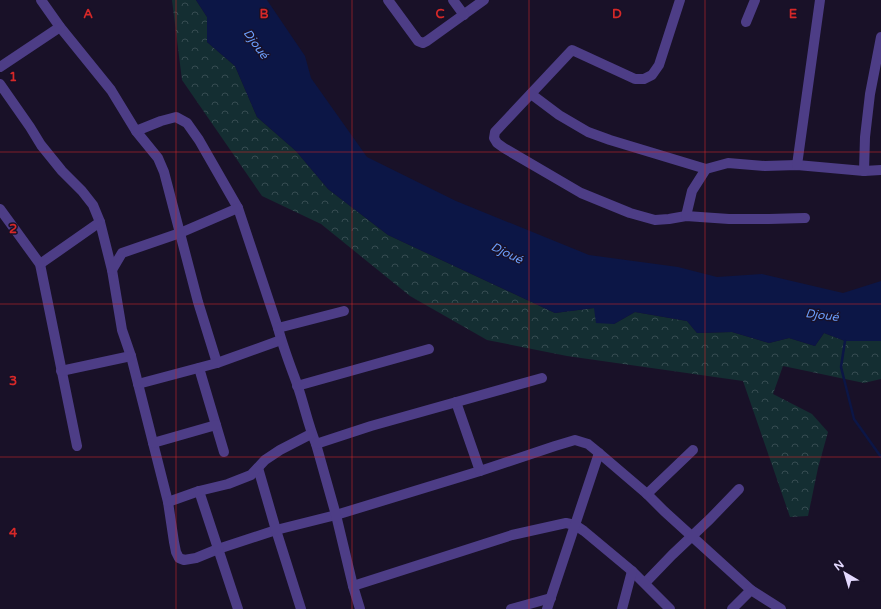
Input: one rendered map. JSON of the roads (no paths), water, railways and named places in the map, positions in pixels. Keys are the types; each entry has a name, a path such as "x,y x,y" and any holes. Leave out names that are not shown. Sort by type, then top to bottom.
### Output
{"street":[{"path":"41,0 60,27 111,90 136,131 158,158 164,172 198,302 217,363"},
{"path":"388,0 418,41 423,43 484,0"},
{"path":"452,0 464,15"},
{"path":"680,0 659,64 652,75 644,79 636,79 572,50 495,132 494,138 497,143 581,193 630,213 655,220 686,216 769,220 805,218"},
{"path":"746,22 755,0"},
{"path":"797,165 820,0"},
{"path":"0,67 60,27"},
{"path":"864,171 865,137 870,94 881,37"},
{"path":"0,84 41,145 93,205 100,222 112,270 122,330 131,356 168,502 174,542 179,558 184,560 196,558 218,549 276,530 336,515 575,440 588,444 599,453 647,494 751,590 781,609"},
{"path":"531,94 559,115 588,132 706,169 728,163 765,166 797,165 864,171 881,170"},
{"path":"136,131 176,117 187,123 199,140 238,208 297,386 311,434 316,444 360,609"},
{"path":"686,216 692,191 706,169"},
{"path":"0,208 40,264 77,446"},
{"path":"112,270 122,253 180,233 238,208"},
{"path":"40,264 100,222"},
{"path":"105,246 122,253"},
{"path":"278,328 344,311"},
{"path":"138,384 217,363 281,340"},
{"path":"297,386 429,349"},
{"path":"61,371 131,356"},
{"path":"199,368 224,452"},
{"path":"316,444 371,426 542,378"},
{"path":"456,402 480,471"},
{"path":"153,443 216,425"},
{"path":"168,502 199,491 228,484 251,475 265,460 280,450 311,434"},
{"path":"647,494 693,450"},
{"path":"547,609 599,453"},
{"path":"258,468 301,609"},
{"path":"645,583 739,490"},
{"path":"199,491 238,609"},
{"path":"353,586 512,535 566,523 575,525 584,531 632,571 670,609"},
{"path":"622,609 632,571"},
{"path":"732,609 751,590"},
{"path":"511,609 551,598"}],"water":[{"name":"Djoué","path":"196,0 267,0 305,56 311,78 367,157 456,201 589,255 678,267 717,277 762,274 843,293 881,281 881,341 845,341 824,333 815,346 789,338 769,343 732,332 697,333 687,321 635,312 614,324 596,323 594,308 555,313 388,235 328,189 296,151 257,117 235,66 207,42 207,17"}],"waterway":[{"path":"845,341 841,367 854,419 881,457"}]}
